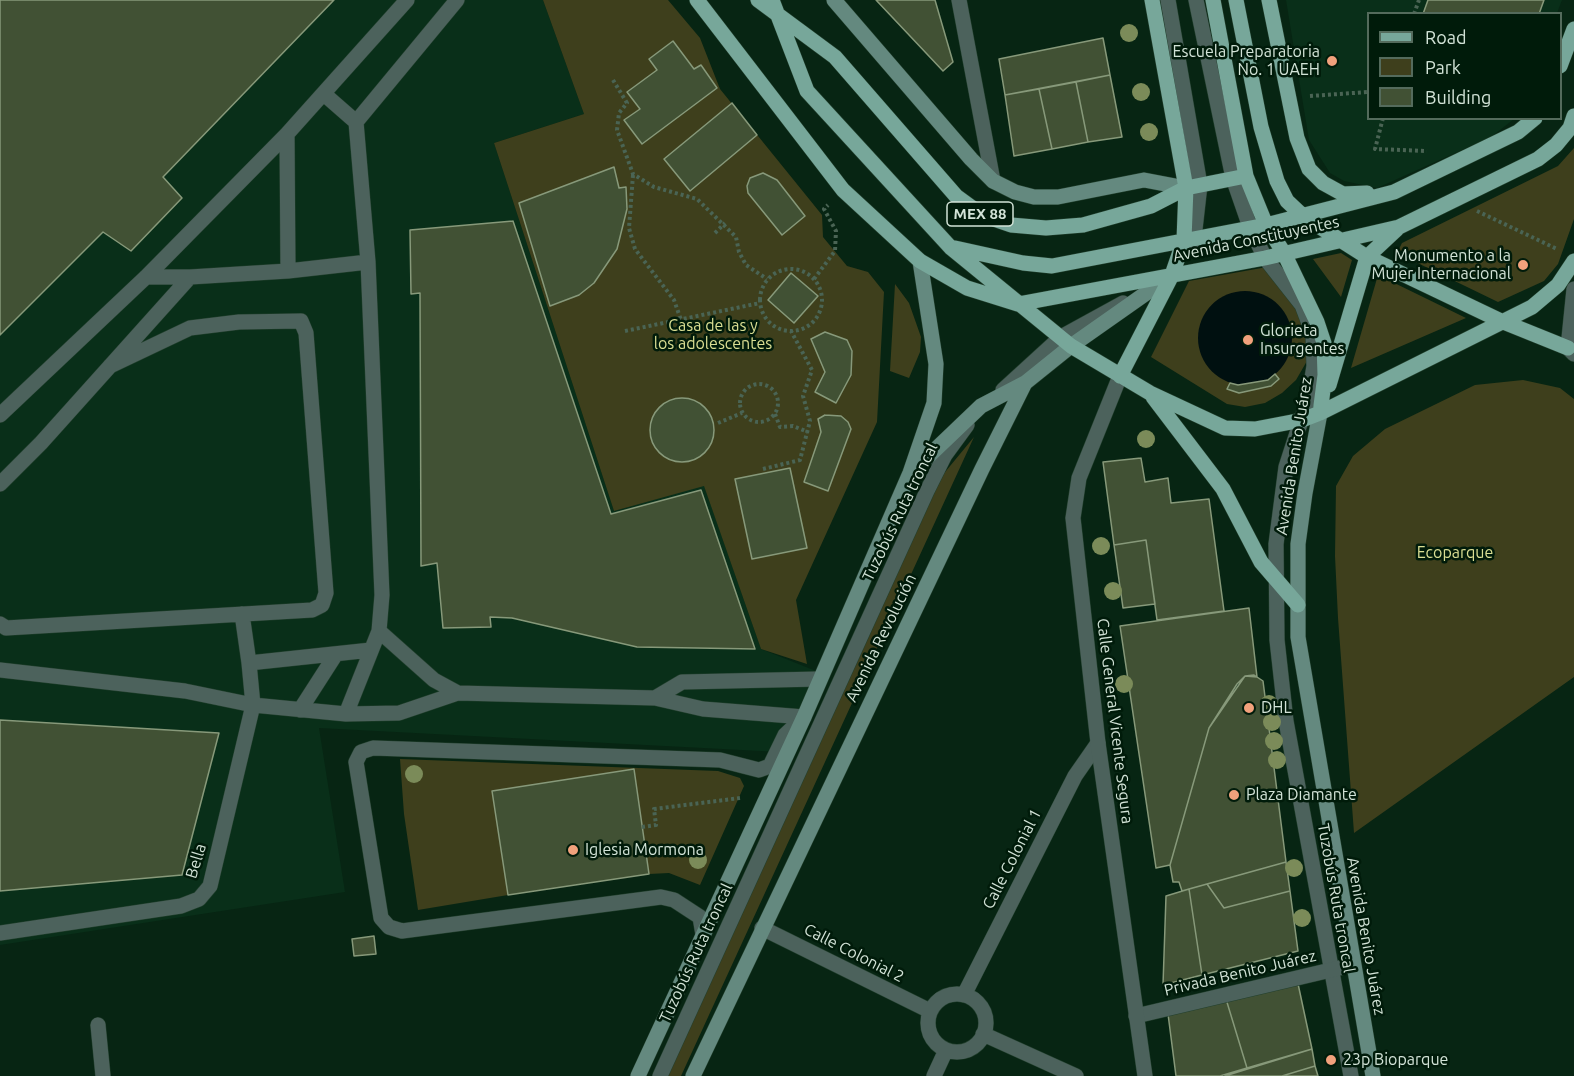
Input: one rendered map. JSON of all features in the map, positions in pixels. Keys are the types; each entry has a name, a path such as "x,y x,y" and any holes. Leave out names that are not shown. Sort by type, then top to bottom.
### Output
{"main road":[{"name":"Avenida Constituyentes","path":"697,0 843,190 920,261 967,288 1018,304 1116,288 1265,258 1399,227 1538,159 1556,146 1570,128 1574,116"},
{"name":"MEX 88","path":"758,0 835,57 956,196 982,215 1011,225 1046,228 1083,225 1151,206 1193,186 1240,177"},
{"name":"MEX 88","path":"772,0 807,91 951,248 1066,342 1150,393 1225,428 1255,429 1302,420 1320,413"},
{"path":"834,0 971,159 993,181 1015,192 1034,197 1058,197 1144,180 1193,186"},
{"path":"1120,376 1189,239 1193,186 1152,0"},
{"name":"Avenida Benito Juárez","path":"1213,0 1240,177 1284,253 1317,322 1324,343 1325,375 1298,544 1298,637 1352,965 1373,1076"},
{"path":"1236,0 1268,154 1287,201 1304,217 1338,241 1367,257 1501,321 1571,351"},
{"path":"1269,0 1288,98 1302,154 1309,169 1323,183 1343,194 1394,192"},
{"path":"1562,61 1574,29"},
{"name":"Avenida Constituyentes","path":"951,248 1023,263 1052,266 1304,217 1394,192 1518,132 1533,120"},
{"path":"1320,413 1367,257 1399,227"},
{"path":"638,1076 804,717 910,473 934,403 936,364 920,261"},
{"path":"1320,413 1532,307 1558,285 1574,261"},
{"name":"Avenida Revolución","path":"693,1076 1025,383 1066,342 1172,275"},
{"path":"910,473 981,406 1025,383"},
{"path":"1150,393 1223,489 1261,562 1298,605"}],"street":[{"path":"0,415 146,277 287,134 407,0"},
{"path":"356,122 457,0"},
{"path":"959,0 993,181"},
{"path":"1168,0 1193,186"},
{"name":"Tuzobús Ruta troncal","path":"1196,0 1240,177 1250,227 1265,258 1302,305 1313,334 1314,366 1302,420 1286,467 1276,544 1277,640 1286,721 1351,1076"},
{"path":"324,94 356,122 369,262 382,596 379,632 346,714"},
{"path":"287,134 288,271"},
{"path":"146,277 190,277 288,271 369,262"},
{"path":"0,484 190,277"},
{"path":"1571,351 1574,289"},
{"path":"0,624 6,628 312,610 322,605 326,593 306,333 301,321 239,322 190,328 110,366"},
{"name":"Tuzobús Ruta troncal","path":"660,1076 945,455 981,406 1066,342"},
{"name":"Calle General Vicente Segura","path":"1120,376 1079,478 1073,518 1098,743 1145,1076"},
{"name":"Bella","path":"0,933 181,906 199,898 210,886 253,705 242,614"},
{"path":"379,632 434,680 458,693"},
{"path":"249,663 371,650"},
{"path":"300,710 336,654"},
{"path":"0,670 185,691 253,705 346,714 399,713 458,693 655,698 703,709 804,717"},
{"path":"655,698 682,682 819,679"},
{"path":"703,935 699,917 674,900 661,897 402,930 389,927 381,918 356,762 361,752 373,748 720,760 759,770 770,766 785,735 804,717"},
{"name":"Calle Colonial 1","path":"964,995 1075,776 1098,743"},
{"name":"Calle Colonial 2","path":"762,928 930,1011"},
{"name":"Privada Benito Juárez","path":"1136,1016 1352,965"},
{"path":"964,995 980,1006 984,1015 983,1034 979,1042 963,1051 946,1050 938,1045 928,1030 930,1011 944,997 964,995"},
{"path":"98,1025 104,1076"},
{"path":"983,1034 1076,1076"},
{"path":"934,1076 946,1050"}],"path":[{"path":"613,80 627,103 619,113 617,130 633,174 629,228 635,249 674,300 681,320"},
{"path":"1288,98 1367,92"},
{"path":"1382,120 1375,149 1427,151 1436,172"},
{"path":"633,174 654,187 697,199 725,223 736,237 739,252 746,265 767,279"},
{"path":"814,279 835,251 836,231 824,209 843,190"},
{"path":"1476,211 1561,251"},
{"path":"716,233 725,223"},
{"path":"795,269 814,279 820,288 821,308 810,325 791,331 772,326 765,318 760,303 762,289 767,279 775,273 795,269"},
{"path":"625,331 760,303"},
{"path":"763,469 800,460 808,432 810,421 803,396 812,370 791,331"},
{"path":"775,414 770,419 758,422 747,418 742,413 741,394 750,385 757,383 769,386 777,396 775,414 780,427 793,426 808,432"},
{"path":"718,423 742,413"},
{"path":"642,827 656,825 654,809 740,798"}],"shaded area":[{"path":"0,0 543,0 584,114 494,143 614,511 704,485 761,649 816,671 780,752 319,728 345,892 0,945"},
{"name":"Escuela Preparatoria No. 1 UAEH","path":"1286,0 1562,0 1557,12 1367,12 1367,120 1513,120 1491,137 1377,188 1344,181 1330,173 1309,140"},
{"path":"1245,291 1263,295 1278,305 1288,320 1292,338 1288,356 1278,371 1263,381 1245,385 1227,381 1212,371 1202,356 1198,338 1202,320 1212,305 1227,295"}],"green space":[{"name":"Casa de las y los adolescentes","path":"543,0 668,0 700,38 720,89 822,215 823,237 847,266 868,272 884,292 877,422 796,600 807,664 761,649 704,486 614,511 494,143 584,114"},
{"path":"1574,148 1574,219 1558,264 1544,281 1498,302 1397,253 1402,243 1558,166"},
{"path":"1341,253 1352,260 1341,297 1313,259"},
{"path":"1267,267 1306,323 1307,361 1296,380 1282,393 1265,403 1245,407 1227,404 1151,357 1189,281"},
{"path":"1378,275 1466,318 1351,368"},
{"path":"895,284 909,303 921,337 920,352 909,378 890,371"},
{"name":"Ecoparque","path":"1523,380 1560,388 1574,399 1574,677 1354,833 1338,618 1335,556 1336,486 1353,456 1385,429 1475,385"},
{"path":"974,437 681,1076 665,1076 936,483"},
{"path":"400,759 718,771 740,778 744,786 700,885 669,873 649,874 634,769 493,791 508,895 418,910 404,814"}],"building":[{"path":"0,0 334,0 163,177 182,198 131,251 103,232 0,335"},
{"path":"876,0 935,0 953,62 943,71"},
{"path":"1428,0 1544,0 1540,12 1424,12"},
{"path":"1103,38 1110,75 1005,95 999,59"},
{"path":"673,41 694,69 701,65 717,88 642,144 624,120 640,109 627,92 657,70 649,59"},
{"path":"1110,75 1122,137 1088,142 1076,82"},
{"path":"1076,82 1088,142 1052,149 1039,89"},
{"path":"1039,89 1052,149 1014,156 1005,95"},
{"path":"732,103 757,135 690,191 664,159"},
{"path":"614,167 619,188 626,187 627,209 617,249 594,283 579,295 550,306 519,203"},
{"path":"763,173 777,180 805,216 782,235 748,193 747,186 750,178"},
{"path":"513,221 611,514 701,490 755,649 637,647 512,618 490,617 491,627 443,628 437,563 421,566 420,293 411,294 410,230"},
{"path":"791,273 818,296 794,323 768,300"},
{"path":"825,332 847,340 852,351 851,375 836,403 815,392 825,372 811,339"},
{"path":"1275,374 1279,379 1271,386 1239,393 1227,389 1230,383 1238,385 1268,380"},
{"path":"676,398 688,398 705,407 712,418 714,430 712,442 705,453 688,462 676,462 664,457 655,448 650,436 650,424 655,412 664,403"},
{"path":"825,415 841,416 848,422 851,429 828,491 804,482 821,432 818,419"},
{"path":"1141,458 1145,482 1168,478 1171,503 1209,499 1224,611 1157,620 1146,540 1114,545 1103,462"},
{"path":"790,468 807,548 752,559 735,479"},
{"path":"1146,540 1155,604 1123,608 1114,545"},
{"path":"1249,608 1257,677 1245,676 1209,728 1170,865 1156,868 1120,626"},
{"name":"Plaza Diamante","path":"1254,675 1263,681 1286,862 1182,891 1179,882 1173,882 1170,865 1209,728 1237,684 1245,676"},
{"path":"0,720 219,733 182,875 0,891"},
{"name":"Iglesia Mormona","path":"634,769 649,874 508,895 492,791"},
{"path":"1286,862 1290,891 1224,908 1207,884"},
{"path":"1207,884 1224,908 1290,891 1298,951 1202,975 1189,889"},
{"path":"1189,889 1202,975 1163,985 1166,896"},
{"path":"374,936 376,954 354,956 352,939"},
{"path":"1297,979 1312,1049 1247,1068 1226,999"},
{"path":"1226,999 1247,1068 1220,1076 1176,1076 1168,1014"},
{"path":"1312,1049 1315,1066 1282,1076 1225,1076"},
{"path":"1315,1066 1318,1076 1282,1076"}],"place":[{"name":"Escuela Preparatoria No. 1 UAEH","path":"1332,61"},
{"name":"Monumento a la Mujer Internacional","path":"1523,265"},
{"name":"Glorieta Insurgentes","path":"1248,340"},
{"name":"DHL","path":"1249,708"},
{"name":"Plaza Diamante","path":"1234,795"},
{"name":"Iglesia Mormona","path":"573,850"},
{"name":"23p Bioparque","path":"1331,1060"}]}
